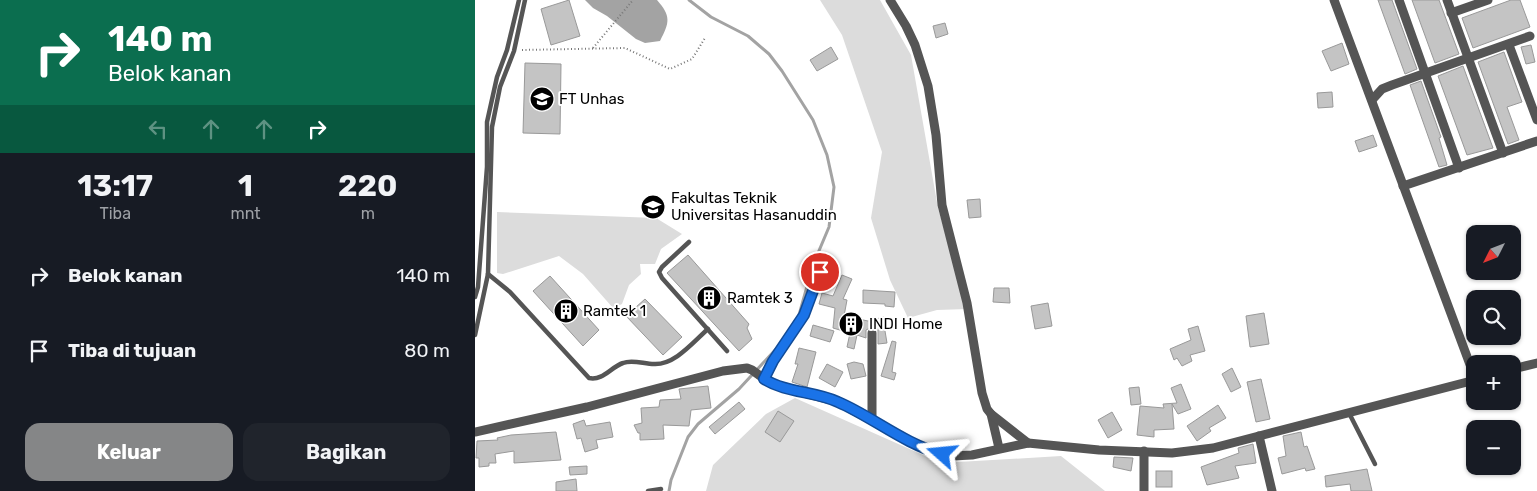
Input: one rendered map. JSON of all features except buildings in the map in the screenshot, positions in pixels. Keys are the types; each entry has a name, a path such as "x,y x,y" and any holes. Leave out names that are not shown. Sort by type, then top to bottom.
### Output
{"street":[{"path":"890,0 906,26 915,46 927,86 936,135 942,204 967,304 982,393 987,409 991,414 1028,443"},
{"path":"1334,0 1373,100 1466,355"},
{"path":"1399,0 1459,168"},
{"path":"1447,0 1503,153"},
{"path":"1451,13 1488,0"},
{"path":"1373,100 1382,89 1530,36"},
{"path":"1509,44 1537,120"},
{"path":"1403,186 1537,142"},
{"path":"758,375 773,361 804,315 820,272"},
{"path":"872,333 872,420"},
{"path":"1521,367 1537,363"},
{"path":"475,432 587,407 723,371 743,369 780,387 839,402 916,445 942,454 961,456 1028,443 1099,450 1172,453 1203,450 1466,381"},
{"path":"991,414 999,448"},
{"path":"1259,436 1272,491"},
{"path":"1144,451 1144,491"}],"lane":[{"path":"475,297 479,287 487,167 487,122 497,77 507,50 519,0"},
{"path":"475,335 488,274 492,127 501,87 514,50 525,0"},
{"path":"689,242 662,266 659,272 662,278 727,351"},
{"path":"488,274 510,292 589,378 599,378 621,363 628,361 656,364 667,362 677,356 708,329"},
{"path":"1349,413 1375,464"},
{"path":"648,491 661,489"}],"path":[{"path":"593,48 633,0"},
{"path":"514,50 625,48 670,69 693,59 705,38"}],"shaded area":[{"path":"585,0 657,0 667,15 666,29 660,41 645,43 636,39"},
{"path":"820,0 880,0 911,55 938,208 967,309 937,310 908,318 890,280 871,218 882,152 842,35"},
{"path":"497,212 656,218 682,234 661,249 655,264 640,264 641,274 629,285 622,304 613,308 583,274 559,256 503,274 497,273"},
{"path":"795,398 941,463 1061,456 1105,491 706,491 713,465 766,414"}],"waterway":[{"path":"689,0 711,17 748,36 769,54 813,120 827,155 834,187 829,227 813,265 799,315"},
{"path":"669,491 671,480 688,437 698,424 739,389 776,349"}],"place":[{"name":"FT Unhas","path":"542,99"},
{"name":"Fakultas Teknik Universitas Hasanuddin","path":"653,207"},
{"name":"Ramtek 3","path":"709,298"},
{"name":"Ramtek 1","path":"566,311"},
{"name":"INDI Home","path":"851,324"}],"route":[{"path":"820,272 804,315 789,340 773,361 764,379 780,387 839,402 916,445 942,454"}]}
